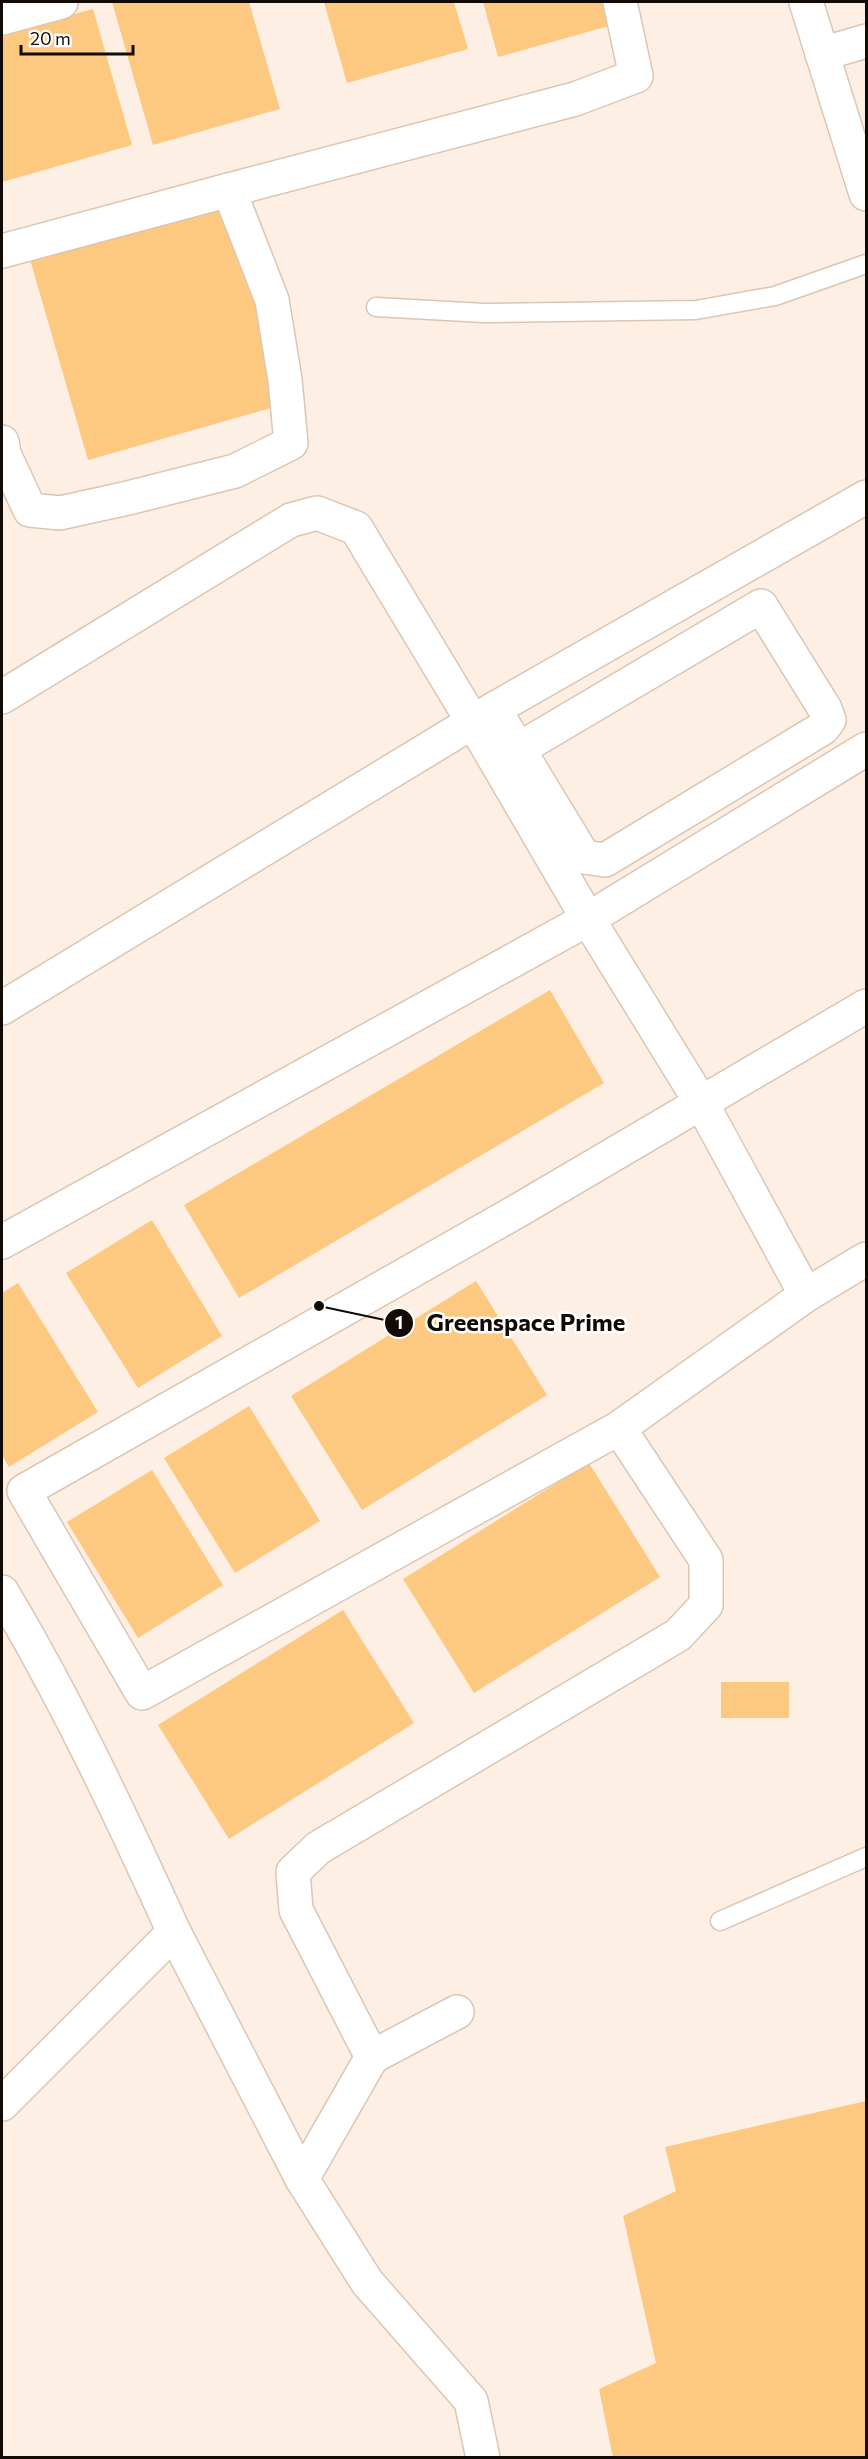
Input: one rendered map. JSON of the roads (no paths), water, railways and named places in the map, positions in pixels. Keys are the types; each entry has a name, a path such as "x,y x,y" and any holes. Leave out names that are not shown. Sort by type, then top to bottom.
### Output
{"street":[{"path":"2,18 61,2"},
{"path":"2,251 575,99 636,76 620,2"},
{"path":"806,2 867,194"},
{"path":"822,54 867,41"},
{"path":"2,442 4,454 30,510 60,513 235,471 291,443 285,380 272,300 229,190"},
{"path":"2,1008 484,715 867,496"},
{"path":"2,697 291,520 317,513 356,528 484,715 588,919 702,1104 806,1295"},
{"path":"484,715 519,749 584,857 605,860 823,728 829,720 825,709 761,606 519,749"},
{"path":"2,1242 588,919 867,749"},
{"path":"867,1006 702,1104 24,1491 142,1692 619,1428 806,1295 867,1259"},
{"path":"372,2057 296,1910 293,1872 318,1848 678,1635 706,1605 706,1560 619,1428"},
{"path":"2,1592 38,1652 119,1812 174,1932 302,2179 367,2282 471,2401 483,2457"},
{"path":"2,2104 174,1932"},
{"path":"302,2179 372,2057 457,2012"}],"lane":[{"path":"376,308 484,312 696,310 775,296 867,264"},
{"path":"720,1921 867,1857"}],"place":[{"name":"Greenspace Prime","path":"319,1306"}]}
